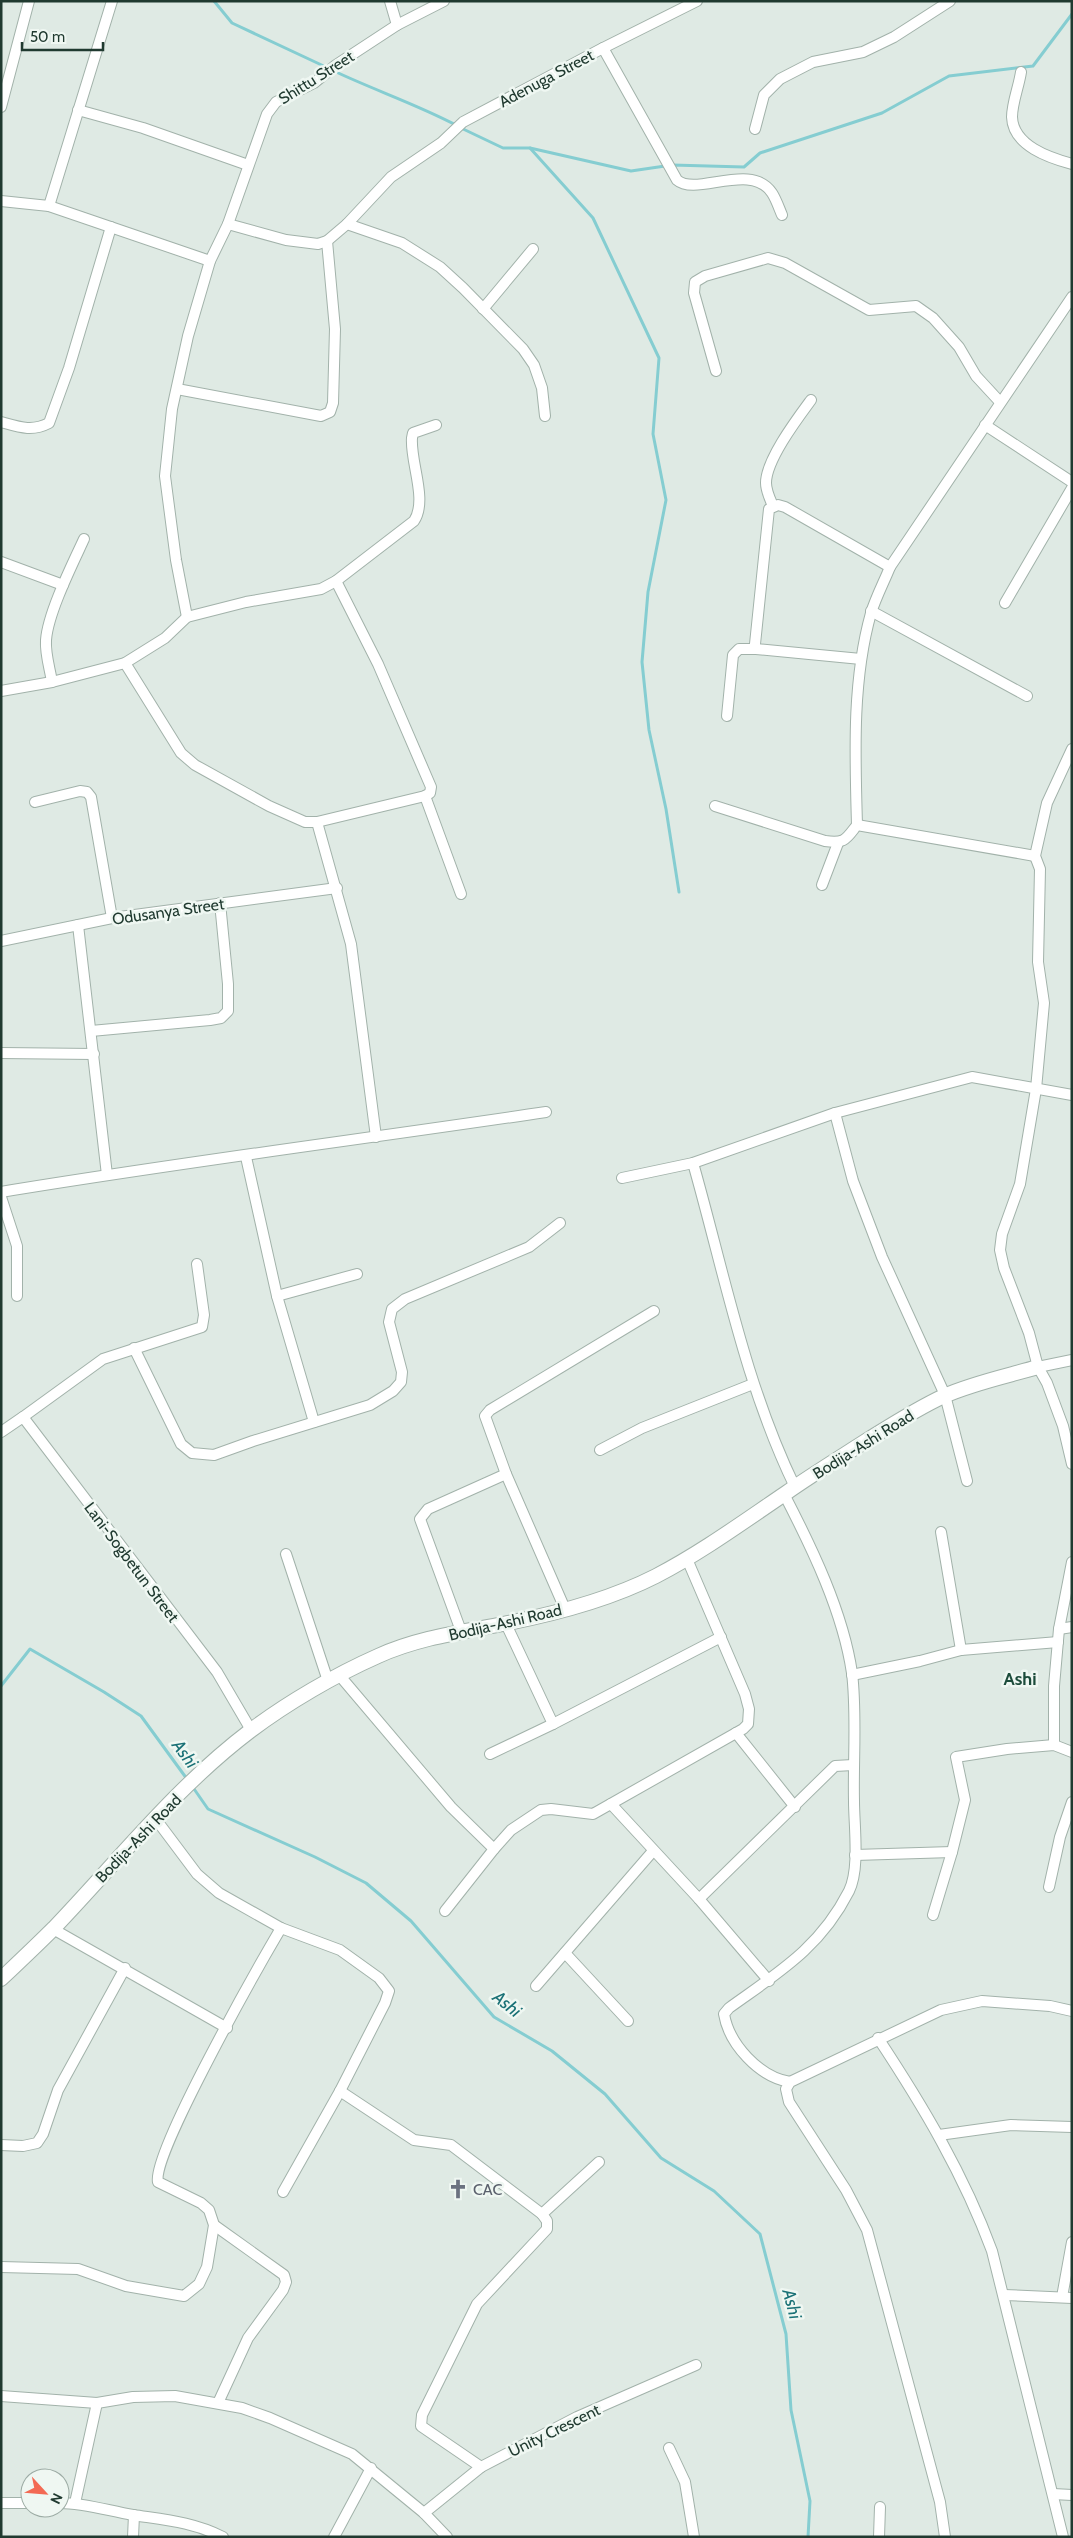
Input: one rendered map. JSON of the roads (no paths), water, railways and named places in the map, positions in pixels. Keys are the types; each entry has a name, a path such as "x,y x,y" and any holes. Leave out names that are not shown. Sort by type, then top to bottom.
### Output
{"street":[{"path":"1,107 29,1"},
{"path":"49,206 112,1"},
{"path":"390,1 397,25"},
{"name":"Shittu Street","path":"187,617 176,560 164,462 188,336 210,260 228,224 248,164 271,107 284,97 314,83 336,65 397,25 444,1"},
{"name":"Adenuga Street","path":"327,241 347,224 391,177 442,143 463,122 697,1"},
{"path":"755,129 764,95 780,79 813,62 863,52 894,37 950,1"},
{"path":"603,48 677,180 685,185 731,180 757,182 772,192 782,214"},
{"path":"1021,72 1012,118 1018,135 1045,156 1072,164"},
{"path":"78,110 143,128 248,164"},
{"path":"1,201 49,206 210,260"},
{"path":"177,389 321,416 330,412 333,403 336,329 327,241 318,244 286,240 228,224"},
{"path":"347,224 402,243 440,267 522,349 534,365 542,388 545,416"},
{"path":"1,422 25,429 35,429 49,423 69,368 111,227"},
{"path":"482,309 533,249"},
{"path":"716,371 694,293 695,282 705,276 768,258 784,263 869,310 916,306 933,318 959,347 976,376 1000,402"},
{"path":"715,806 826,842 838,843 845,840 857,824 855,753 861,660 872,612 890,567 1072,297"},
{"path":"756,649 768,515 773,506 766,486 767,477 785,437 811,400"},
{"path":"985,425 1072,482"},
{"path":"1,690 52,682 125,663 165,638 187,617 246,602 321,590 336,581 414,522 418,516 419,497 412,438 413,434 419,430 436,426"},
{"path":"1005,603 1072,488"},
{"path":"773,506 785,507 890,567"},
{"path":"52,682 46,640 63,585 84,540"},
{"path":"1,562 63,585"},
{"path":"125,663 181,753 195,765 269,806 304,822 317,822 425,796 430,793 430,787 378,664 336,581"},
{"path":"872,612 1027,696"},
{"path":"727,716 733,655 739,650 756,649 861,660"},
{"path":"1072,749 1047,803 1035,856 1040,869 1038,962 1044,1002 1036,1089 1020,1184 1002,1234 1000,1250 1004,1268 1029,1332 1038,1367 1054,1401 1072,1464"},
{"path":"34,802 80,791 87,792 91,797 112,918"},
{"path":"425,796 461,894"},
{"path":"317,822 337,888 351,944 376,1137"},
{"path":"857,824 1035,856"},
{"path":"822,885 838,843"},
{"name":"Odusanya Street","path":"1,941 112,918 337,888"},
{"path":"91,1031 221,1018 228,1011 228,984 220,903"},
{"path":"78,925 107,1174"},
{"path":"1,1053 94,1054"},
{"path":"622,1178 693,1164 834,1114 919,1089 972,1077 1072,1096"},
{"path":"1,1192 107,1174 246,1157 546,1112"},
{"path":"834,1114 854,1181 882,1257 945,1395 967,1481"},
{"path":"246,1157 277,1296 314,1422"},
{"path":"693,1164 722,1277 753,1384 799,1523 845,1637 852,1675 855,1854 850,1889 818,1939 769,1981 729,2008 724,2014 728,2030 754,2063 777,2079 790,2082"},
{"path":"1,1196 17,1246 18,1296"},
{"path":"134,1348 181,1444 192,1453 214,1455 370,1405 393,1391 401,1382 402,1372 389,1322 392,1309 405,1299 529,1247 560,1223"},
{"path":"1,1432 103,1359 202,1326 204,1315 197,1264"},
{"path":"277,1296 357,1274"},
{"path":"565,1609 506,1474 485,1416 490,1410 654,1311"},
{"name":"Bodija-Ashi Road","path":"1,1979 54,1929 155,1818 203,1772 251,1730 334,1679 379,1655 461,1631 506,1624 565,1609 627,1588 687,1560 789,1490 897,1422 945,1395 1038,1367 1072,1360"},
{"path":"600,1450 642,1428 753,1384"},
{"name":"Lani-Sogbetun Street","path":"23,1417 217,1672 251,1730"},
{"path":"461,1631 420,1519 428,1509 506,1474"},
{"path":"942,1532 962,1650"},
{"path":"286,1554 334,1679 451,1807 494,1849"},
{"path":"445,1911 511,1830 541,1810 593,1814 736,1733 748,1724 749,1708 721,1637 687,1560"},
{"path":"1054,1746 1054,1686 1059,1630 1072,1562"},
{"path":"506,1624 553,1724"},
{"path":"1059,1630 1072,1627"},
{"path":"490,1754 553,1724 721,1637"},
{"path":"852,1675 962,1650 1058,1642"},
{"path":"736,1733 795,1807"},
{"path":"933,1915 965,1800 956,1757 1007,1748 1054,1746 1072,1752"},
{"path":"699,1899 835,1766 853,1765"},
{"path":"1049,1887 1060,1837 1072,1802"},
{"path":"611,1804 699,1899 769,1981"},
{"path":"155,1818 197,1874 219,1893 281,1928 340,1950 379,1978 389,1991 385,2003 340,2091 283,2192"},
{"path":"536,1986 653,1851"},
{"path":"855,1854 952,1852"},
{"path":"1,2267 78,2269 126,2286 184,2296 199,2284 206,2267 214,2225 209,2210 201,2203 158,2182 157,2176 160,2161 179,2118 227,2028 250,1980 281,1928"},
{"path":"54,1929 227,2028"},
{"path":"565,1953 628,2021"},
{"path":"1,2145 23,2146 36,2143 46,2126 58,2090 125,1968"},
{"path":"945,2537 940,2502 868,2234 846,2190 789,2102 785,2091 790,2082 878,2038 941,2010 982,2001 1050,2006 1072,2011"},
{"path":"878,2038 939,2135 982,2224 1004,2295 1063,2537"},
{"path":"340,2091 414,2140 422,2143 441,2142 451,2146 542,2214 547,2221 547,2229 477,2304 420,2421 421,2426 481,2467"},
{"path":"939,2135 1011,2125 1072,2127"},
{"path":"542,2214 599,2162"},
{"path":"214,2225 284,2275 286,2282 283,2290 248,2338 218,2403"},
{"path":"1004,2295 1067,2298 1072,2242"},
{"name":"Unity Crescent","path":"424,2513 481,2467 577,2417 696,2365"},
{"path":"1,2396 97,2403 156,2396 218,2403 270,2418 334,2444 371,2468 424,2513 447,2537"},
{"path":"75,2504 97,2403"},
{"path":"669,2448 684,2482 694,2537"},
{"path":"334,2537 371,2468"},
{"path":"1053,2494 1072,2495"},
{"path":"1,2503 20,2504"},
{"path":"70,2504 134,2515 170,2518 224,2537"},
{"path":"879,2537 880,2507"},
{"path":"133,2537 134,2515"}],"waterway":[{"path":"214,1 232,23 328,68"},
{"path":"461,128 503,148 530,148 631,171 672,165 744,167 760,153 882,113 949,76 1033,66 1072,14"},
{"path":"334,71 426,110 456,125"},
{"path":"530,148 593,218 659,358 653,434 666,500 648,592 642,662 649,730 666,809 679,892"},
{"name":"Ashi","path":"1,1686 30,1649 141,1716 187,1779"},
{"name":"Ashi","path":"192,1786 208,1809 315,1857 366,1883 411,1921 494,2017 552,2051 605,2094 661,2158 714,2191 760,2234 786,2334 791,2410 810,2501 808,2537"}],"place":[{"name":"CAC","path":"458,2189"}],"district":[{"name":"Ashi","path":"1020,1679"}]}
